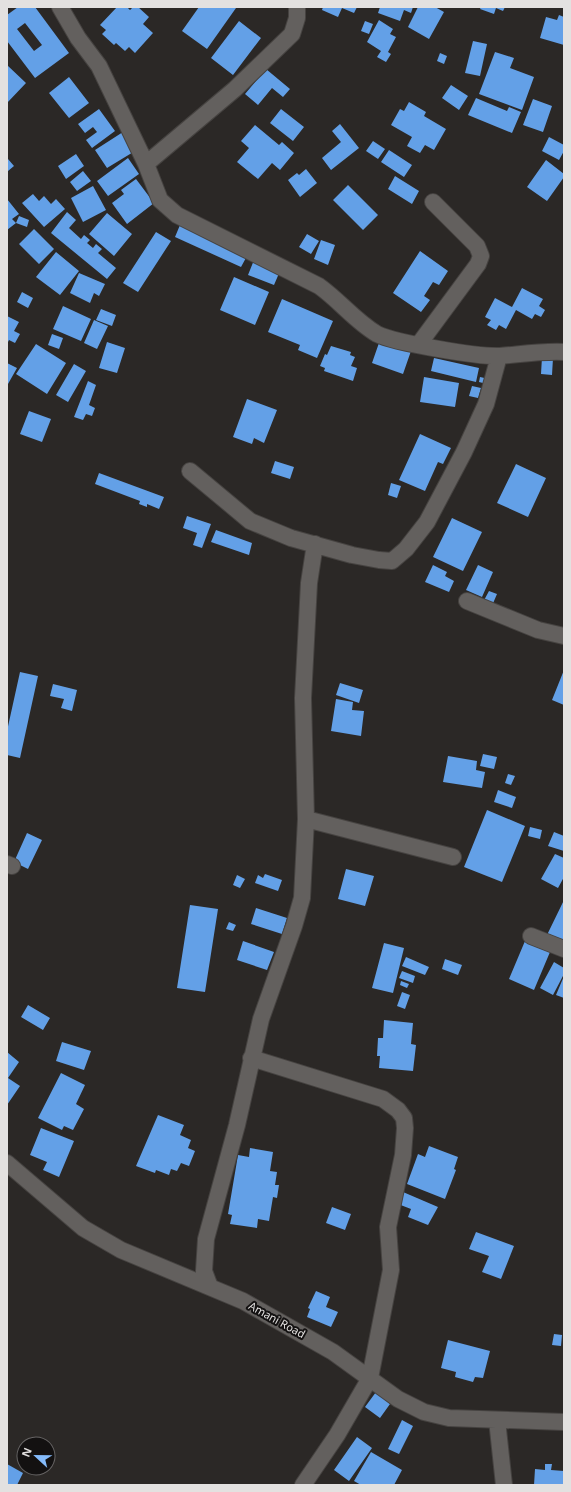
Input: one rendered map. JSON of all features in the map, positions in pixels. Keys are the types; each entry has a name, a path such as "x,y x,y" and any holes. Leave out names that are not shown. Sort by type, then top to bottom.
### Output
{"street":[{"path":"60,7 78,38 99,66 146,164 160,200 177,215 319,286 334,296 360,323 379,335 397,341 499,356 539,351 564,352"},
{"path":"146,164 235,89 292,34 297,18 297,7"},
{"path":"418,344 478,264 481,256 476,246 433,202"},
{"path":"190,471 250,521 291,538 352,555 392,561 406,549 427,522 464,452 486,404 499,356"},
{"path":"210,1287 204,1271 206,1239 237,1125 251,1058 265,1006 300,911 302,898 306,819 303,698 309,583 315,544"},
{"path":"467,601 538,630 564,636"},
{"path":"306,819 453,857"},
{"path":"531,936 564,949"},
{"path":"251,1058 383,1099 398,1110 404,1118 405,1128 402,1156 388,1227 391,1270 370,1378 337,1435 303,1485"},
{"name":"Amani Road","path":"7,1163 84,1228 121,1250 243,1301 333,1352 398,1399 424,1412 449,1418 564,1422"},
{"path":"497,1420 504,1485"}],"building":[{"path":"18,7 35,7 69,53 35,78 7,41 7,15","holes":["25,23 42,45 34,51 17,29"]},
{"path":"117,7 127,7 130,10 133,7 138,7 149,17 143,24 153,33 135,53 129,47 125,51 116,43 114,45 102,34 106,30 100,25"},
{"path":"199,7 236,8 207,49 182,31"},
{"path":"323,7 357,7 354,13 342,8 338,17 322,10"},
{"path":"380,7 413,7 411,13 404,10 400,21 378,13"},
{"path":"418,7 435,7 444,12 429,39 408,27"},
{"path":"481,7 505,7 503,11 496,8 494,14 480,9"},
{"path":"559,15 564,17 564,45 540,38 546,17 557,20"},
{"path":"379,20 393,29 390,34 396,37 388,52 391,54 386,62 377,57 381,51 367,42"},
{"path":"239,21 261,38 233,75 211,58"},
{"path":"365,21 373,24 369,34 361,31"},
{"path":"473,41 487,44 480,76 465,73"},
{"path":"495,52 514,58 510,68 534,77 522,110 479,94"},
{"path":"440,53 447,56 444,64 437,61"},
{"path":"7,65 26,83 7,103"},
{"path":"266,69 290,89 283,97 272,88 258,105 245,94"},
{"path":"69,77 89,103 69,118 49,93"},
{"path":"451,85 468,96 459,110 442,98"},
{"path":"476,98 507,111 509,107 521,112 512,133 468,115"},
{"path":"533,99 552,106 543,132 523,125"},
{"path":"409,102 426,112 424,116 446,129 434,150 425,145 420,153 407,146 412,137 391,125 400,109 404,111"},
{"path":"99,109 115,131 92,148 86,140 97,132 93,127 85,133 78,124"},
{"path":"281,109 304,127 293,141 270,123"},
{"path":"340,124 359,148 331,170 322,158 341,142 332,131"},
{"path":"255,125 279,145 282,142 294,153 280,170 272,163 258,179 237,162 249,148 241,141"},
{"path":"123,132 135,151 107,168 95,150"},
{"path":"549,137 564,145 564,151 559,160 542,151"},
{"path":"373,141 385,149 378,159 366,151"},
{"path":"389,150 412,165 404,177 381,162"},
{"path":"76,154 84,166 66,179 58,166"},
{"path":"128,158 139,174 108,196 97,181"},
{"path":"8,159 14,166 8,171 7,169"},
{"path":"546,160 564,174 564,177 547,201 527,187"},
{"path":"306,169 317,183 300,197 288,180 297,173 299,175"},
{"path":"83,171 91,181 77,191 70,182"},
{"path":"395,176 419,191 412,204 388,189"},
{"path":"136,179 154,203 127,224 112,203 124,194 121,190"},
{"path":"348,185 378,215 363,230 333,200"},
{"path":"93,186 106,210 83,222 71,198"},
{"path":"33,194 39,201 44,196 51,204 56,199 65,209 44,227 22,203"},
{"path":"7,199 19,214 12,219 16,223 7,230"},
{"path":"67,212 76,220 69,228 81,239 84,235 90,240 87,243 93,248 96,244 102,249 98,253 116,268 107,279 51,233"},
{"path":"107,213 132,234 114,256 89,234"},
{"path":"19,216 29,220 27,227 16,223"},
{"path":"180,225 247,256 241,267 175,237"},
{"path":"34,229 54,249 39,264 19,244"},
{"path":"156,232 171,241 138,292 123,283"},
{"path":"307,234 319,241 311,254 299,247"},
{"path":"321,240 335,245 328,265 314,259"},
{"path":"420,251 448,271 439,285 433,282 424,296 430,300 421,312 393,293"},
{"path":"56,252 79,271 60,295 36,277"},
{"path":"254,260 280,271 274,285 248,275"},
{"path":"79,273 105,284 99,296 94,293 90,303 70,293"},
{"path":"234,277 269,292 255,325 220,310"},
{"path":"522,288 543,299 539,306 545,310 541,317 535,314 532,319 516,310 506,329 499,325 496,330 487,325 491,320 485,317 495,298 512,307"},
{"path":"22,292 33,298 28,308 17,302"},
{"path":"282,299 333,321 317,358 298,350 300,345 268,332"},
{"path":"63,306 91,319 81,341 53,329"},
{"path":"101,309 116,315 112,326 96,320"},
{"path":"7,316 19,322 14,331 20,334 15,343 9,340 7,344"},
{"path":"94,320 108,326 97,349 84,343"},
{"path":"52,334 63,338 59,349 48,345"},
{"path":"380,340 411,351 403,374 372,363"},
{"path":"107,342 125,348 117,373 99,368"},
{"path":"36,344 66,363 47,394 16,374"},
{"path":"331,346 351,352 350,355 355,357 351,366 357,368 353,381 324,371 325,368 320,366 325,354 327,355"},
{"path":"542,357 553,358 552,375 541,374"},
{"path":"434,358 479,368 476,382 431,371"},
{"path":"7,363 17,368 8,384 7,384"},
{"path":"74,364 86,371 68,402 56,395"},
{"path":"424,377 459,383 455,407 420,402"},
{"path":"480,377 489,379 487,384 479,382"},
{"path":"88,381 96,385 89,405 95,408 92,416 86,414 83,420 74,417"},
{"path":"472,386 481,388 478,398 469,396"},
{"path":"247,399 277,410 264,443 254,438 252,444 233,437"},
{"path":"29,411 51,419 42,442 20,434"},
{"path":"420,434 451,448 443,464 438,462 425,491 399,480"},
{"path":"275,461 294,467 290,479 271,473"},
{"path":"516,464 546,478 528,517 497,503"},
{"path":"99,473 164,497 159,509 147,504 147,507 139,504 140,501 95,484"},
{"path":"391,483 401,486 397,498 388,495"},
{"path":"187,516 211,524 202,548 193,545 197,533 183,528"},
{"path":"452,518 482,532 463,571 433,557"},
{"path":"216,530 252,543 249,555 211,542"},
{"path":"433,565 447,572 445,576 454,581 449,592 425,582"},
{"path":"478,565 493,572 482,597 466,590"},
{"path":"489,591 497,594 491,608 482,604"},
{"path":"564,670 564,705 552,700"},
{"path":"20,672 38,676 20,758 7,755 7,731"},
{"path":"340,683 363,690 359,703 336,695"},
{"path":"53,684 77,690 72,711 61,708 64,699 50,696"},
{"path":"336,699 353,702 352,710 364,711 361,736 331,731"},
{"path":"483,754 497,757 494,769 480,766"},
{"path":"448,756 477,761 476,770 485,772 482,788 443,782"},
{"path":"508,774 515,776 511,785 505,783"},
{"path":"498,790 516,797 512,808 494,802"},
{"path":"487,810 525,826 502,882 464,867"},
{"path":"530,827 542,830 540,839 528,836"},
{"path":"554,832 564,836 564,851 548,846"},
{"path":"27,833 42,840 28,869 14,862"},
{"path":"555,854 564,858 564,877 558,888 541,879"},
{"path":"346,869 374,876 365,906 338,899"},
{"path":"265,874 282,880 278,891 255,883 258,875 263,878"},
{"path":"237,875 245,879 240,888 233,885"},
{"path":"564,900 564,943 547,935"},
{"path":"190,905 218,909 205,992 177,988"},
{"path":"256,908 287,918 282,934 251,924"},
{"path":"229,922 236,925 233,931 226,929"},
{"path":"243,941 274,952 267,970 237,960"},
{"path":"525,941 550,952 534,990 509,979"},
{"path":"384,943 404,948 393,993 372,988"},
{"path":"406,957 429,967 425,975 402,966"},
{"path":"445,959 462,965 458,975 442,969"},
{"path":"554,962 564,968 564,974 553,995 540,988"},
{"path":"402,971 415,976 413,983 399,978"},
{"path":"564,976 564,998 556,995"},
{"path":"401,981 409,984 407,988 400,985"},
{"path":"402,992 410,995 405,1009 397,1006"},
{"path":"28,1005 50,1018 43,1030 21,1017"},
{"path":"384,1020 413,1023 411,1044 416,1045 413,1071 379,1068 380,1056 377,1056 378,1038 383,1038"},
{"path":"62,1042 91,1051 84,1070 56,1061"},
{"path":"7,1052 19,1062 8,1078 20,1086 7,1105"},
{"path":"61,1073 85,1085 76,1104 84,1109 73,1130 64,1126 62,1130 38,1118"},
{"path":"158,1115 184,1125 180,1135 191,1140 188,1148 195,1151 189,1166 181,1163 177,1171 171,1169 169,1175 156,1170 155,1173 136,1166"},
{"path":"41,1128 74,1141 59,1177 43,1170 47,1162 30,1155"},
{"path":"429,1146 458,1157 454,1169 456,1170 445,1199 407,1184 418,1154 425,1157"},
{"path":"250,1148 273,1152 270,1171 277,1172 275,1185 279,1185 277,1198 273,1197 269,1221 258,1219 257,1228 230,1224 232,1215 228,1214 238,1155 249,1157"},
{"path":"403,1192 438,1207 428,1225 408,1217 411,1209 398,1204"},
{"path":"332,1207 351,1214 345,1230 326,1223"},
{"path":"476,1232 514,1246 501,1279 482,1272 489,1256 469,1249"},
{"path":"316,1291 330,1297 326,1307 338,1312 331,1327 307,1317 310,1309 308,1308"},
{"path":"554,1334 562,1335 561,1346 552,1345"},
{"path":"448,1340 490,1351 483,1378 475,1377 473,1382 455,1377 456,1372 441,1368"},
{"path":"376,1392 390,1404 380,1418 365,1407"},
{"path":"402,1420 413,1426 399,1454 388,1449"},
{"path":"357,1437 372,1448 349,1481 334,1470"},
{"path":"371,1452 402,1470 394,1485 361,1485 354,1481"},
{"path":"7,1464 16,1469 16,1476 22,1476 17,1485 7,1485"},
{"path":"545,1464 552,1464 551,1470 564,1471 564,1485 534,1485 535,1469 545,1470"}]}
